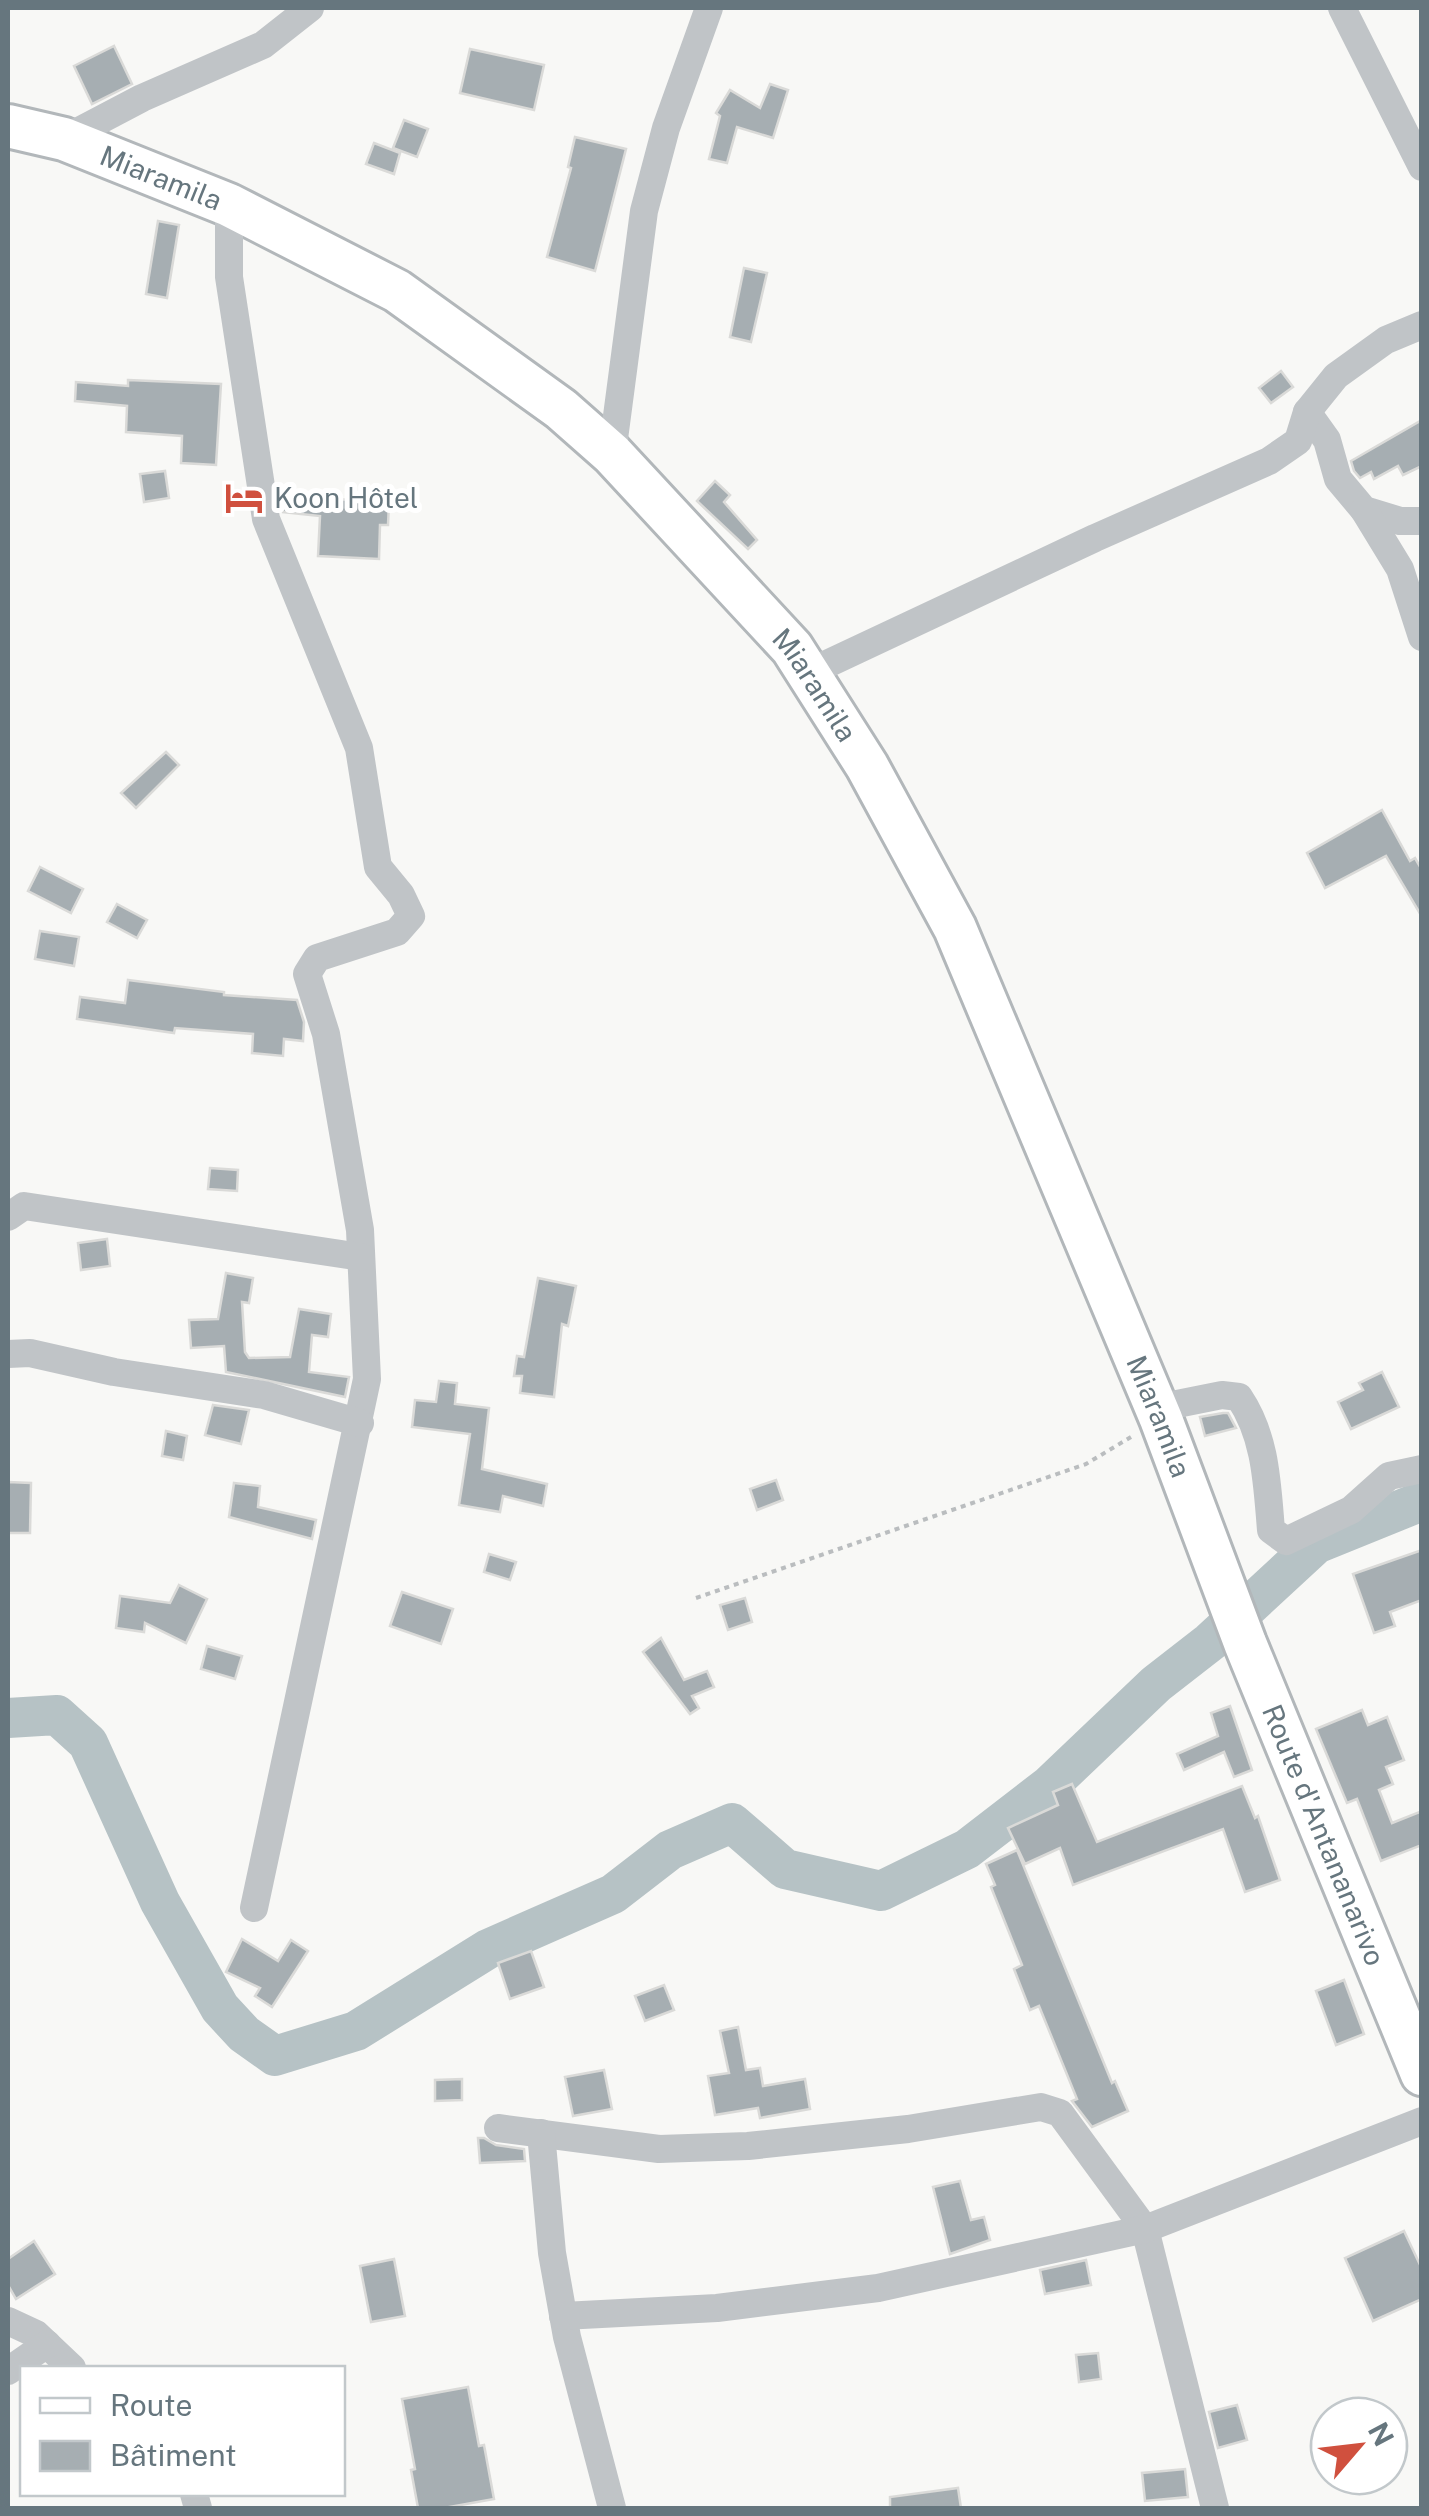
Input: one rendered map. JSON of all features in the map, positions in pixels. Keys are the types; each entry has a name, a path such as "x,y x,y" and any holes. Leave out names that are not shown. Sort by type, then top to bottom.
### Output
{"main road":[{"name":"Miaramila","path":"8,126 64,139 229,205 397,291 561,409 612,454 781,635 810,672 867,766 955,928 1159,1414 1228,1595"},
{"name":"Route d'Antananarivo","path":"1228,1595 1422,2074"}],"street":[{"path":"64,139 142,98 263,45 310,8"},
{"path":"612,454 644,211 666,128 709,8"},
{"path":"1342,8 1422,166"},
{"path":"229,205 229,277 266,519 359,748 378,867 402,895 411,916 397,932 317,958 307,974 326,1034 360,1230 367,1379 254,1908"},
{"path":"810,672 1269,462 1298,441 1307,412 1336,376 1386,340 1422,325"},
{"path":"1307,412 1327,440 1338,479 1364,510 1400,570 1422,636"},
{"path":"1364,510 1400,522 1422,520"},
{"path":"8,1216 24,1206 361,1258"},
{"path":"8,1354 30,1353 114,1372 264,1394 360,1423"},
{"path":"1159,1414 1222,1394 1239,1397 1254,1420 1266,1472 1271,1530 1286,1541 1352,1510 1389,1476 1422,1469"},
{"path":"498,2128 660,2149 748,2146 908,2130 1041,2107 1060,2113 1145,2229 1216,2508"},
{"path":"563,2316 717,2308 878,2288 1145,2229 1422,2121"},
{"path":"541,2133 552,2253 563,2316 612,2508"},
{"path":"8,2321 36,2334 70,2366"},
{"path":"8,2372 47,2344"}],"path":[{"path":"696,1598 1086,1464 1159,1414"}],"building":[{"path":"114,46 132,84 92,104 74,66"},
{"path":"470,49 544,65 534,110 460,93"},
{"path":"770,84 788,90 773,138 737,127 727,163 709,159 720,116 716,113 730,90 760,108"},
{"path":"404,120 428,129 417,157 393,148"},
{"path":"575,137 626,149 595,271 547,257 571,168 568,167"},
{"path":"374,143 400,153 394,174 366,164"},
{"path":"158,221 179,225 167,298 146,294"},
{"path":"744,268 767,273 751,342 730,337"},
{"path":"1281,371 1293,387 1271,403 1259,388"},
{"path":"128,380 221,384 216,465 181,463 182,436 126,432 127,406 75,401 76,382 128,386"},
{"path":"1422,420 1422,466 1403,475 1398,466 1374,479 1371,472 1360,478 1354,471 1351,461"},
{"path":"165,471 169,498 144,502 140,474"},
{"path":"715,481 730,495 724,502 757,540 748,549 697,501"},
{"path":"280,496 389,502 388,525 380,525 379,559 318,556 320,516 283,512"},
{"path":"166,752 179,765 136,808 121,793"},
{"path":"1382,810 1410,861 1415,858 1422,870 1422,917 1386,856 1325,888 1307,853"},
{"path":"40,867 83,889 71,913 28,891"},
{"path":"117,904 147,920 137,938 107,922"},
{"path":"40,931 79,937 74,966 35,959"},
{"path":"128,980 224,995 297,1000 304,1022 303,1041 284,1039 283,1056 252,1053 253,1034 175,1028 174,1033 77,1019 80,997 125,1003"},
{"path":"210,1168 238,1170 237,1191 208,1189"},
{"path":"107,1239 110,1266 81,1270 78,1243"},
{"path":"226,1273 253,1278 249,1303 242,1302 245,1352 249,1358 290,1357 299,1309 331,1314 328,1337 312,1335 309,1372 349,1377 345,1397 226,1372 224,1346 191,1348 189,1320 218,1319"},
{"path":"538,1278 576,1286 568,1326 562,1324 554,1397 520,1393 522,1376 514,1376 517,1356 524,1357"},
{"path":"1382,1372 1399,1407 1351,1429 1338,1402 1363,1390 1359,1383"},
{"path":"439,1381 457,1383 455,1404 489,1408 482,1469 547,1484 543,1506 503,1496 500,1512 459,1505 470,1434 412,1427 415,1400 436,1402"},
{"path":"213,1405 249,1410 241,1444 205,1435"},
{"path":"1228,1413 1236,1428 1205,1436 1200,1417"},
{"path":"166,1431 187,1436 183,1460 162,1456"},
{"path":"776,1480 783,1500 757,1510 750,1489"},
{"path":"8,1482 31,1483 30,1533 8,1533"},
{"path":"234,1483 260,1486 258,1507 316,1520 312,1539 229,1517"},
{"path":"1422,1550 1422,1600 1390,1612 1395,1626 1374,1633 1353,1574"},
{"path":"489,1554 516,1562 510,1580 484,1572"},
{"path":"179,1585 207,1599 186,1643 145,1623 144,1632 116,1628 120,1596 170,1603"},
{"path":"402,1592 453,1609 441,1644 390,1626"},
{"path":"745,1598 752,1622 728,1630 720,1605"},
{"path":"661,1638 684,1680 707,1671 714,1687 692,1696 699,1708 690,1714 643,1652"},
{"path":"207,1646 242,1656 235,1679 201,1669"},
{"path":"1230,1706 1252,1770 1234,1777 1224,1752 1184,1770 1177,1754 1218,1736 1211,1713"},
{"path":"1362,1710 1368,1725 1387,1717 1404,1760 1386,1767 1393,1784 1379,1790 1392,1823 1422,1811 1422,1845 1381,1861 1357,1799 1347,1803 1316,1729"},
{"path":"1072,1784 1097,1842 1242,1786 1255,1818 1258,1816 1280,1880 1245,1892 1223,1829 1073,1885 1060,1848 1025,1864 1008,1828 1058,1805 1053,1792"},
{"path":"1017,1850 1112,2083 1115,2081 1128,2111 1092,2127 1072,2101 1077,2099 1039,2006 1030,2010 1014,1969 1022,1965 991,1887 995,1885 986,1864"},
{"path":"242,1939 278,1961 291,1940 308,1951 272,2007 255,1996 260,1988 226,1972"},
{"path":"531,1951 544,1987 510,1999 498,1963"},
{"path":"1344,1980 1364,2034 1336,2045 1316,1991"},
{"path":"664,1985 674,2010 645,2021 635,1996"},
{"path":"738,2027 746,2070 760,2068 763,2086 805,2079 810,2109 760,2118 758,2108 715,2115 708,2076 729,2073 720,2031"},
{"path":"604,2070 612,2109 573,2116 565,2077"},
{"path":"462,2079 462,2100 435,2101 435,2080"},
{"path":"478,2138 524,2149 525,2161 480,2163"},
{"path":"960,2181 971,2220 984,2217 990,2240 950,2254 933,2187"},
{"path":"1404,2231 1422,2269 1422,2299 1373,2321 1345,2258"},
{"path":"34,2241 55,2274 16,2299 8,2285 8,2259"},
{"path":"394,2259 405,2316 371,2322 360,2266"},
{"path":"1086,2260 1091,2285 1045,2294 1040,2270"},
{"path":"1098,2353 1101,2379 1079,2382 1076,2355"},
{"path":"468,2387 494,2499 444,2508 418,2508 402,2399"},
{"path":"1237,2405 1247,2440 1218,2448 1209,2412"},
{"path":"1185,2469 1188,2497 1145,2501 1142,2473"},
{"path":"958,2488 961,2508 890,2508 890,2497"}],"waterway":[{"path":"8,1718 57,1715 88,1743 160,1902 220,2008 244,2034 275,2056 356,2031 488,1949 613,1894 670,1850 732,1823 785,1869 881,1891 967,1849 1050,1785 1156,1684 1210,1642 1316,1544 1422,1501"}],"place":[{"name":"Koon Hôtel","path":"244,498"}]}
